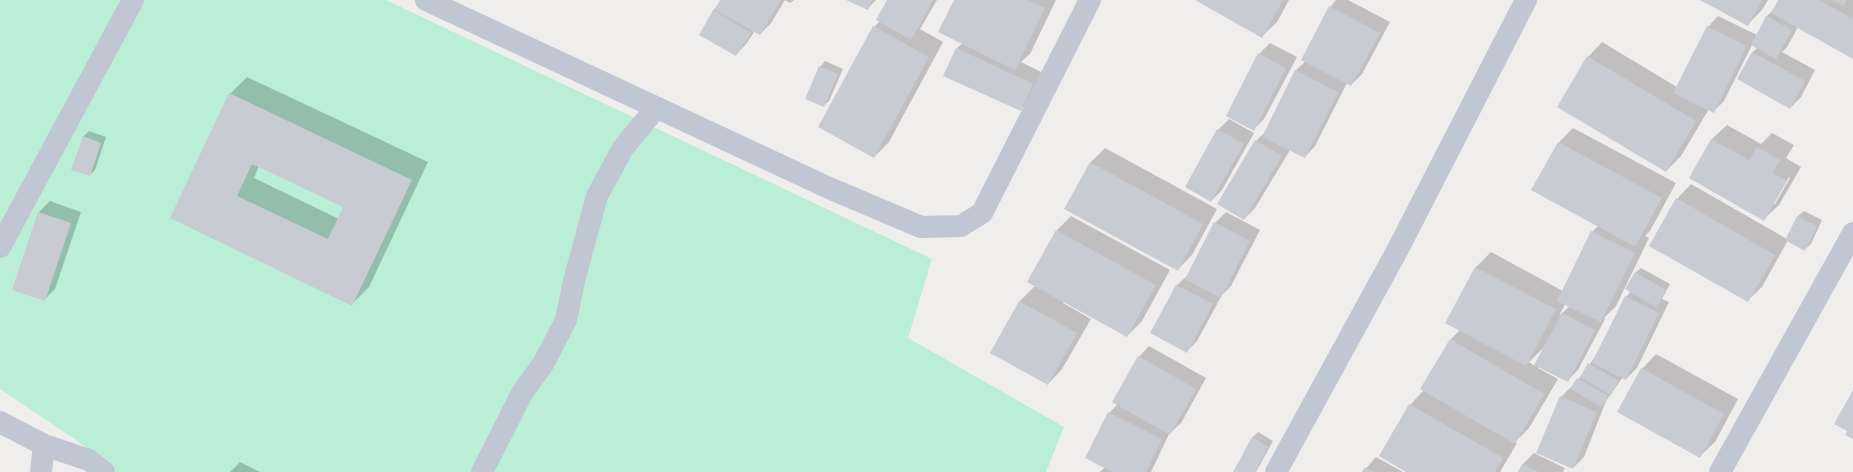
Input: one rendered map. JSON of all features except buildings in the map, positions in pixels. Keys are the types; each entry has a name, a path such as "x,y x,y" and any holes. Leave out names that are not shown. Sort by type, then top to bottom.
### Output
{"street":[{"path":"0,247 133,0"},
{"path":"426,0 829,188 921,227 961,226 982,213 1090,0"},
{"path":"1276,472 1398,249 1526,0"},
{"path":"482,472 522,393 543,364 566,320 574,281 597,196 623,148 656,108"},
{"path":"1720,472 1853,233"},
{"path":"0,422 44,445 89,460 104,472"},
{"path":"41,472 44,445"}],"green space":[{"path":"0,0 386,0 932,259 908,338 1064,427 1046,472 116,472 79,442 0,389"}]}
